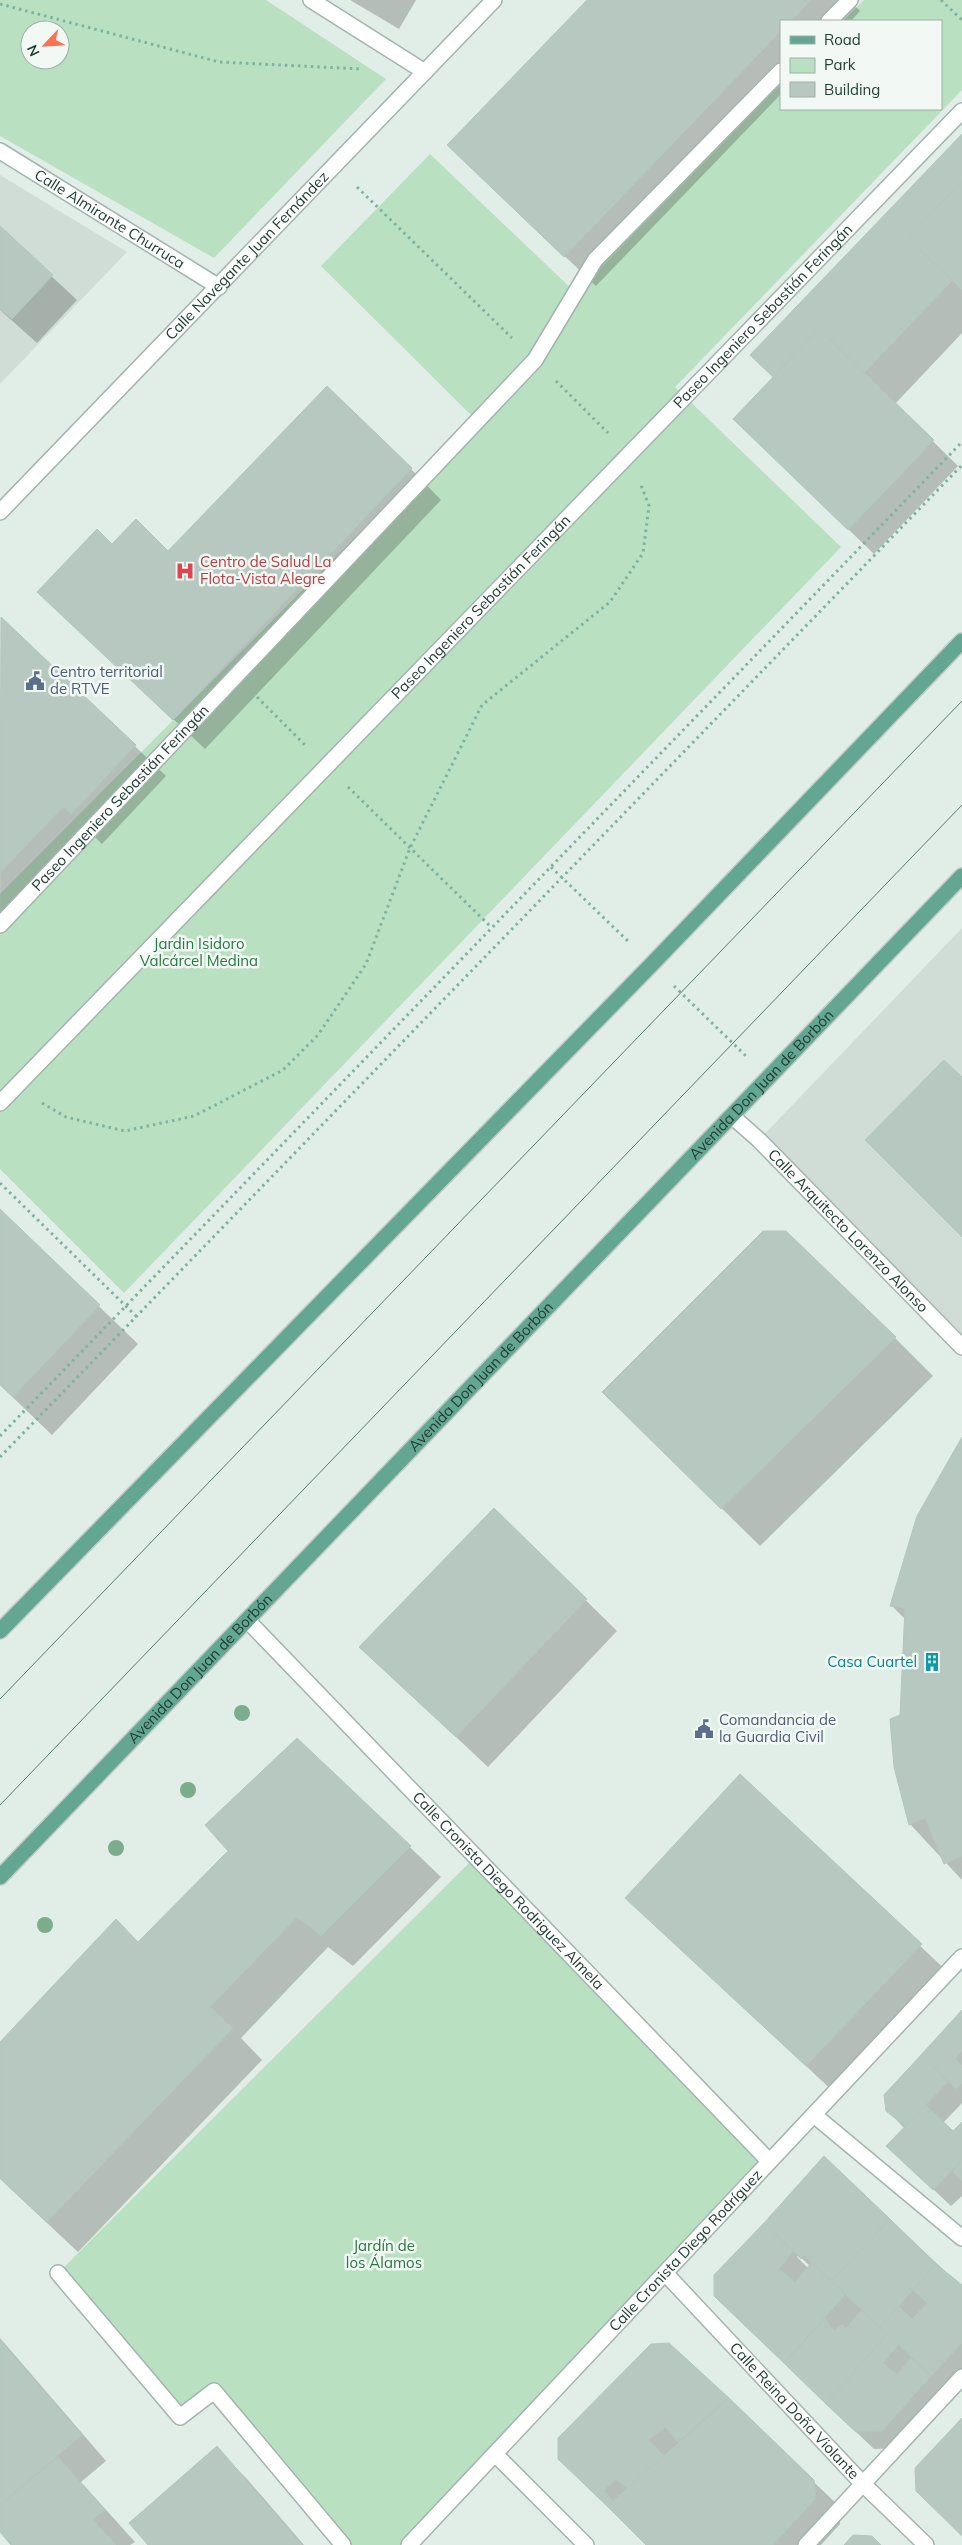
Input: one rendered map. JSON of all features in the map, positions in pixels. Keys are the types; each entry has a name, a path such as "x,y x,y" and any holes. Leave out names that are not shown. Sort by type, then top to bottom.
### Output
{"main road":[{"path":"0,1631 646,972 962,641"},
{"name":"Avenida Don Juan de Borbón","path":"0,1876 733,1117 962,876"}],"street":[{"path":"310,0 425,72"},
{"name":"Calle Navegante Juan Fernández","path":"0,512 494,0"},
{"path":"830,20 850,0"},
{"name":"Paseo Ingeniero Sebastián Feringán","path":"0,925 535,360 595,260 780,71"},
{"name":"Paseo Ingeniero Sebastián Feringán","path":"0,1103 962,111"},
{"name":"Calle Almirante Churruca","path":"0,151 219,287"},
{"name":"Calle Arquitecto Lorenzo Alonso","path":"733,1117 962,1347"},
{"name":"Calle Cronista Diego Rodriguez Almela","path":"247,1620 769,2161"},
{"name":"Calle Cronista Diego Rodríguez","path":"409,2545 962,1958"},
{"path":"814,2115 962,2238"},
{"path":"58,2273 180,2417 214,2391 343,2545"},
{"name":"Calle Reina Doña Violante","path":"665,2273 862,2484 926,2545"},
{"path":"806,2545 962,2377"},
{"path":"495,2454 586,2545"}],"path":[{"path":"941,0 962,20"},
{"path":"0,4 219,62 366,69"},
{"path":"0,1436 962,442"},
{"path":"0,1457 962,465"},
{"path":"235,676 492,928"},
{"path":"0,1183 137,1317"}],"shaded area":[{"path":"0,175 127,252 0,384"},
{"path":"962,928 962,1347 759,1140"}],"green space":[{"path":"0,0 266,0 386,79 214,258 0,136"},
{"name":"Jardin Isidoro Valcárcel Medina","path":"864,0 962,0 962,90 675,387 841,547 124,1293 0,1169 0,894 474,418 321,266 430,154 576,293 780,85 780,110 942,110 942,20 844,20"},
{"name":"Jardín de los Álamos","path":"474,1858 769,2161 409,2545 343,2545 214,2391 180,2417 58,2273"}],"building":[{"path":"587,0 811,0 792,20 780,20 780,32 564,257 447,145"},
{"path":"962,134 962,181 908,238 952,281 864,373 819,329 773,377 750,355"},
{"path":"962,181 962,290 908,238"},
{"path":"0,226 53,275 12,319 0,309"},
{"path":"819,329 934,440 848,530 733,419"},
{"name":"Centro de Salud La Flota-Vista Alegre","path":"327,386 412,468 173,720 37,592 97,529 112,544 136,519 168,551"},
{"name":"Centro territorial de RTVE","path":"1,617 136,745 71,814 63,807 0,873"},
{"path":"944,1060 962,1077 962,1237 865,1140"},
{"path":"0,1209 100,1305 13,1397 0,1385"},
{"path":"763,1231 786,1231 896,1337 721,1509 602,1392"},
{"name":"Casa Cuartel","path":"962,1437 962,1856 944,1864 925,1818 909,1825 894,1767 890,1719 900,1715 905,1608 890,1606 917,1516"},
{"path":"494,1508 587,1599 456,1737 359,1647"},
{"path":"297,1738 411,1846 321,1936 297,1917 210,2007 233,2028 47,2222 0,2178 0,2042 116,1919 138,1942 228,1851 205,1825"},
{"path":"740,1774 922,1944 806,2066 625,1898"},
{"path":"962,2010 962,2051 955,2059 962,2066 962,2083 956,2089 921,2055"},
{"path":"921,2055 948,2082 905,2126 886,2111 884,2095"},
{"path":"926,2105 953,2131 962,2122 962,2160 933,2190 886,2146"},
{"path":"824,2156 890,2219 831,2281 804,2255 801,2259 764,2223"},
{"path":"962,2160 962,2181 952,2171"},
{"path":"890,2219 936,2264 880,2327 831,2281"},
{"path":"764,2223 793,2251 779,2269 795,2282 812,2262 846,2294 784,2363 714,2296 714,2275"},
{"path":"936,2264 962,2285 962,2343 931,2376 880,2327 899,2306 912,2319 927,2303 913,2290"},
{"path":"862,2310 887,2334 826,2404 784,2363 825,2319 834,2331 842,2324 846,2328"},
{"path":"887,2334 898,2345 883,2363 897,2374 911,2358 931,2376 882,2431 856,2432 826,2404"},
{"path":"0,2340 82,2435 0,2505"},
{"path":"669,2343 729,2398 678,2442 665,2427 649,2440 664,2456 627,2488 616,2479 604,2490 613,2501 607,2506 558,2459 558,2438 651,2344"},
{"path":"729,2398 814,2480 816,2498 773,2545 646,2545 607,2506"},
{"path":"962,2418 962,2536 916,2491 915,2468"},
{"path":"217,2446 302,2545 148,2545 129,2523"},
{"path":"58,2457 105,2510 92,2519 116,2545 11,2545 0,2532 0,2505"},
{"path":"853,2535 872,2536 881,2545 844,2545"}],"tram line":[{"path":"0,1699 962,701"},
{"path":"0,1805 962,805"}],"place":[{"name":"Centro de Salud La Flota-Vista Alegre","path":"185,571"},
{"name":"Centro territorial de RTVE","path":"35,681"},
{"name":"Casa Cuartel","path":"932,1662"},
{"name":"Comandancia de la Guardia Civil","path":"704,1729"}]}
